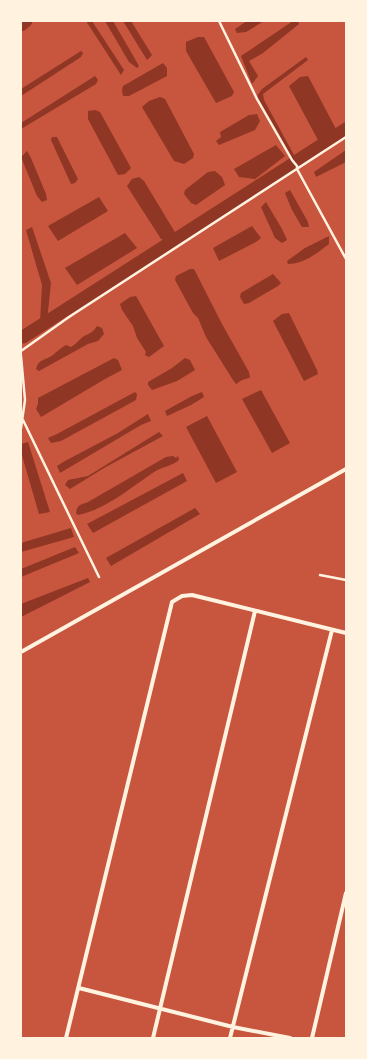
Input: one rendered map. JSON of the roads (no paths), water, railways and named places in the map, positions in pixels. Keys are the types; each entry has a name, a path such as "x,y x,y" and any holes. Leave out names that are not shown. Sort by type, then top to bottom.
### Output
{"street":[{"path":"21,652 346,469"},
{"path":"66,1038 172,602 182,596 192,595 346,633"},
{"path":"153,1038 255,611"},
{"path":"230,1038 332,630"},
{"path":"312,1038 346,893"},
{"path":"79,988 233,1027 290,1038"}],"waterway":[{"path":"21,25 26,21"},
{"path":"297,161 346,129"},
{"path":"23,337 293,164"}]}
